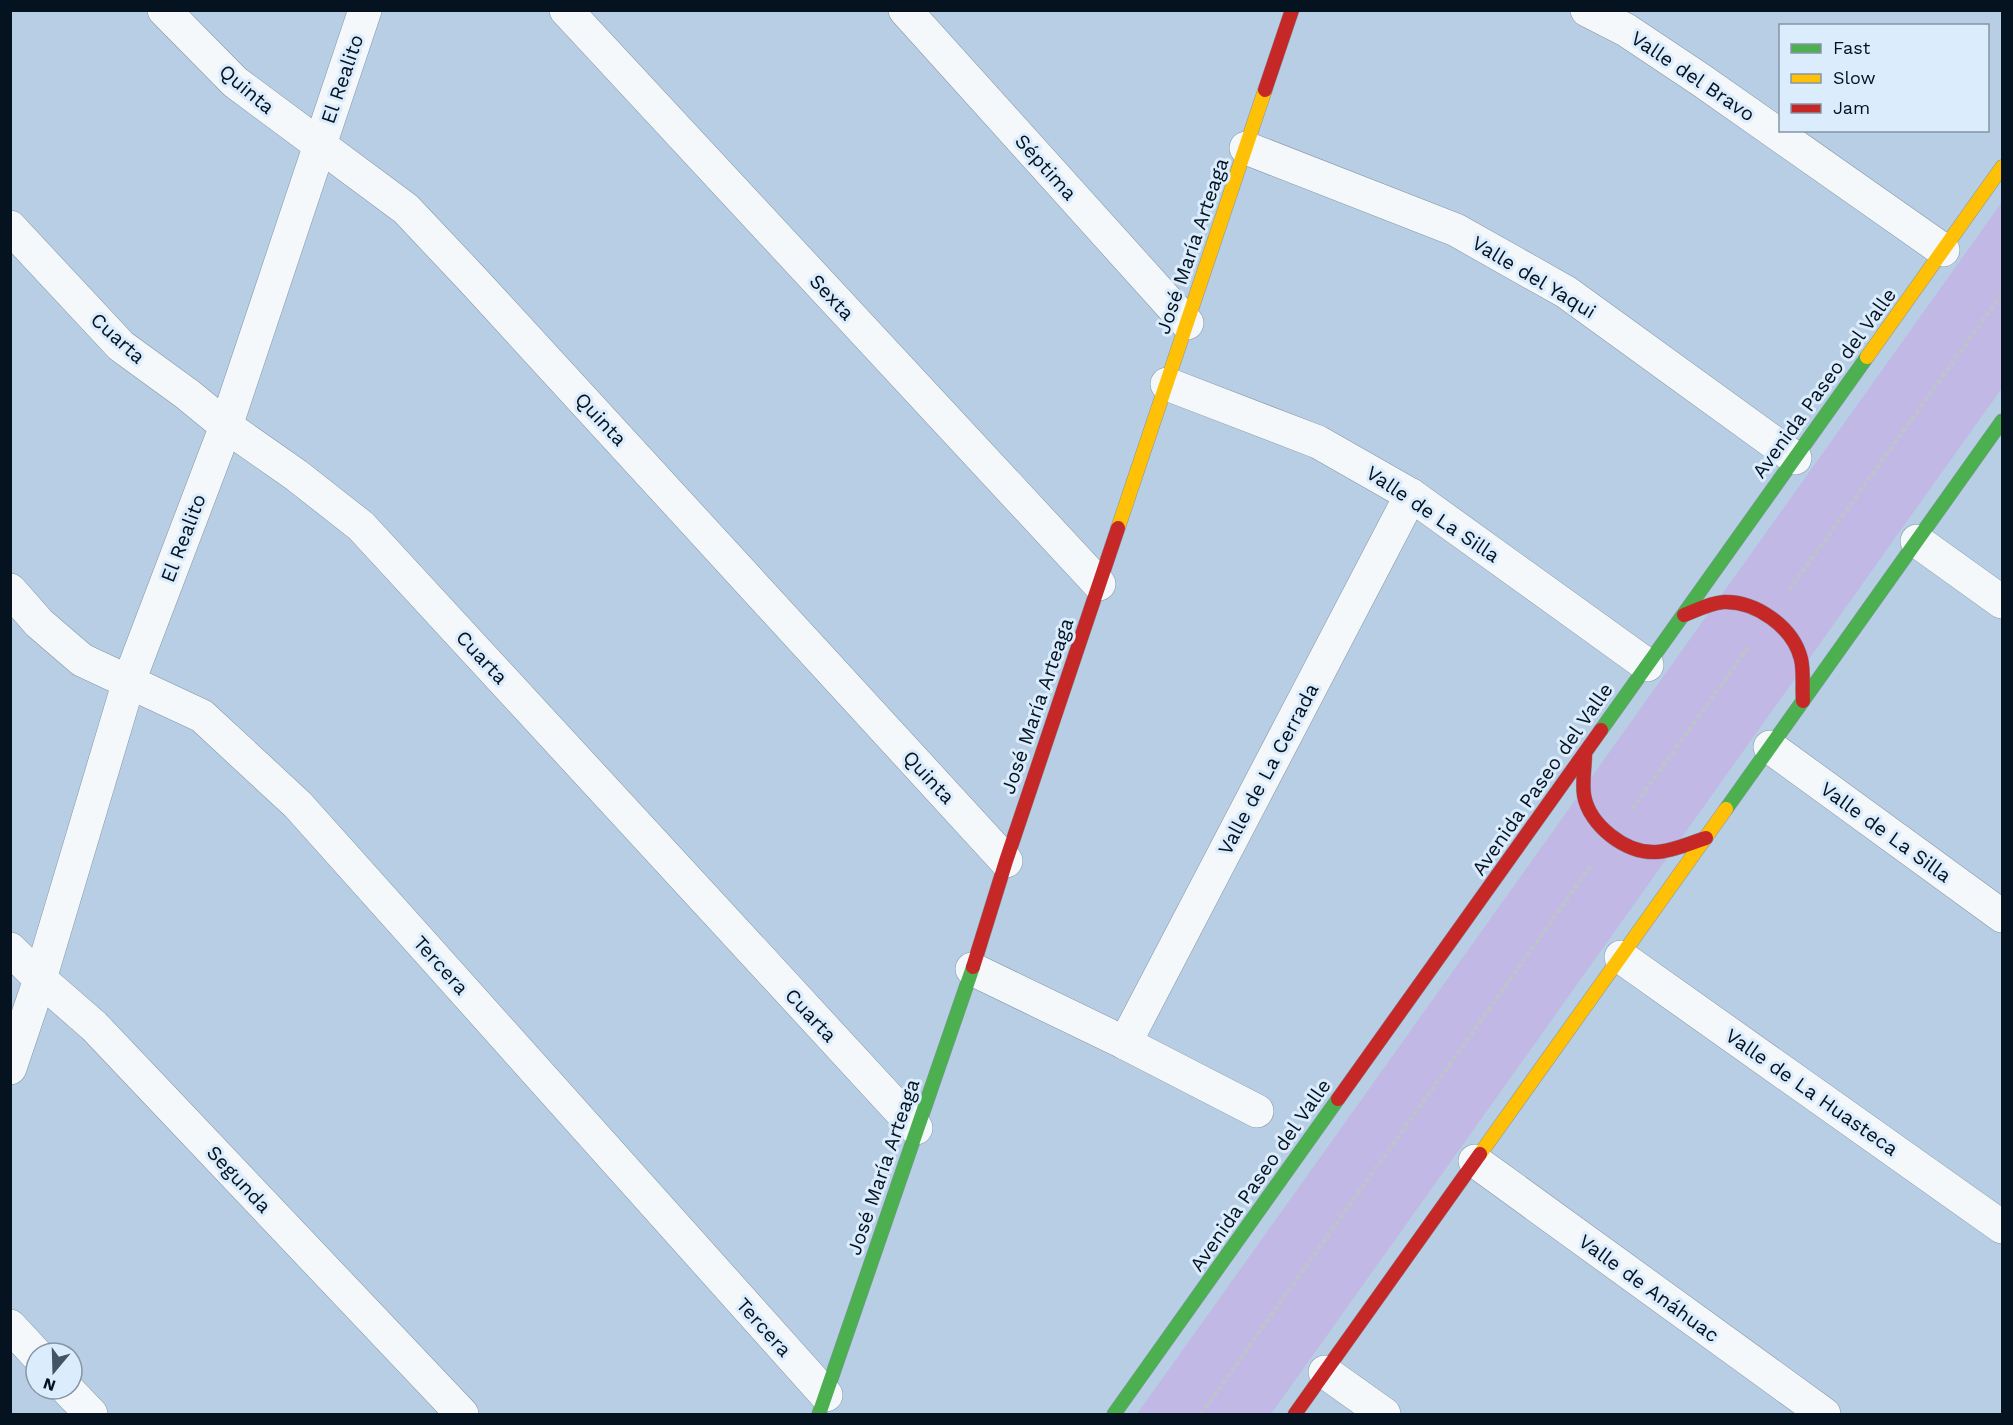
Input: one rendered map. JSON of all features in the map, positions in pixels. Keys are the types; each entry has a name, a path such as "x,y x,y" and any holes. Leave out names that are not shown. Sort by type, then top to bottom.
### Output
{"street":[{"name":"Quinta","path":"164,10 235,82 406,209 489,296 1006,861"},
{"name":"El Realito","path":"10,1068 40,979 129,681 226,426 365,10"},
{"name":"Sexta","path":"566,10 1099,584"},
{"name":"Séptima","path":"904,10 1187,323"},
{"name":"Valle del Bravo","path":"1587,10 1626,30 1692,74 1943,250"},
{"name":"José María Arteaga","path":"823,1405 972,969 1006,861 1246,148 1289,12"},
{"name":"Valle del Yaqui","path":"1246,148 1456,230 1566,292 1795,458"},
{"name":"Avenida Paseo del Valle","path":"1114,1414 2002,167"},
{"name":"Cuarta","path":"10,227 121,346 187,394 226,426 296,475 361,526 916,1128"},
{"name":"Valle de La Silla","path":"1167,384 1318,442 1411,495 1647,665"},
{"path":"1295,1414 2002,421"},
{"name":"Valle de La Cerrada","path":"1125,1043 1411,495"},
{"path":"1917,541 2002,603"},
{"name":"Tercera","path":"10,590 39,623 82,660 202,716 298,806 823,1405"},
{"path":"1684,615 1723,602 1748,606 1771,617 1795,643 1801,659 1803,701"},
{"name":"Valle de La Silla","path":"1770,747 2002,916"},
{"path":"1585,753 1584,798 1597,823 1612,836 1632,848 1647,852 1663,851 1706,838"},
{"name":"Segunda","path":"10,949 40,979 94,1026 462,1414"},
{"name":"Valle de La Huasteca","path":"1621,957 2002,1227"},
{"path":"972,969 1125,1043 1257,1111"},
{"name":"Valle de Anáhuac","path":"1475,1161 1824,1414"},
{"path":"10,1326 24,1341"},
{"path":"1325,1372 1384,1414"},
{"path":"1141,1404 1143,1373"},
{"path":"78,1401 90,1414"}],"shaded area":[{"path":"2002,202 2002,388 1271,1414 1137,1414"}],"traffic: fast":[{"path":"1601,730 1867,357"},
{"path":"1726,809 2002,421"},
{"path":"819,1414 973,967"},
{"path":"1114,1414 1338,1099"}],"traffic: slow":[{"path":"1118,528 1265,90"},
{"path":"1867,357 2002,167"},
{"path":"1480,1154 1726,809"}],"traffic: jam":[{"path":"1265,90 1292,10"},
{"path":"973,967 1006,861 1118,528"},
{"path":"1684,615 1724,602 1748,606 1771,618 1782,627 1797,647 1802,664 1803,701"},
{"path":"1338,1099 1601,730"},
{"path":"1585,753 1583,790 1587,806 1593,817 1611,836 1633,848 1656,852 1706,838"},
{"path":"1295,1414 1480,1154"}]}
